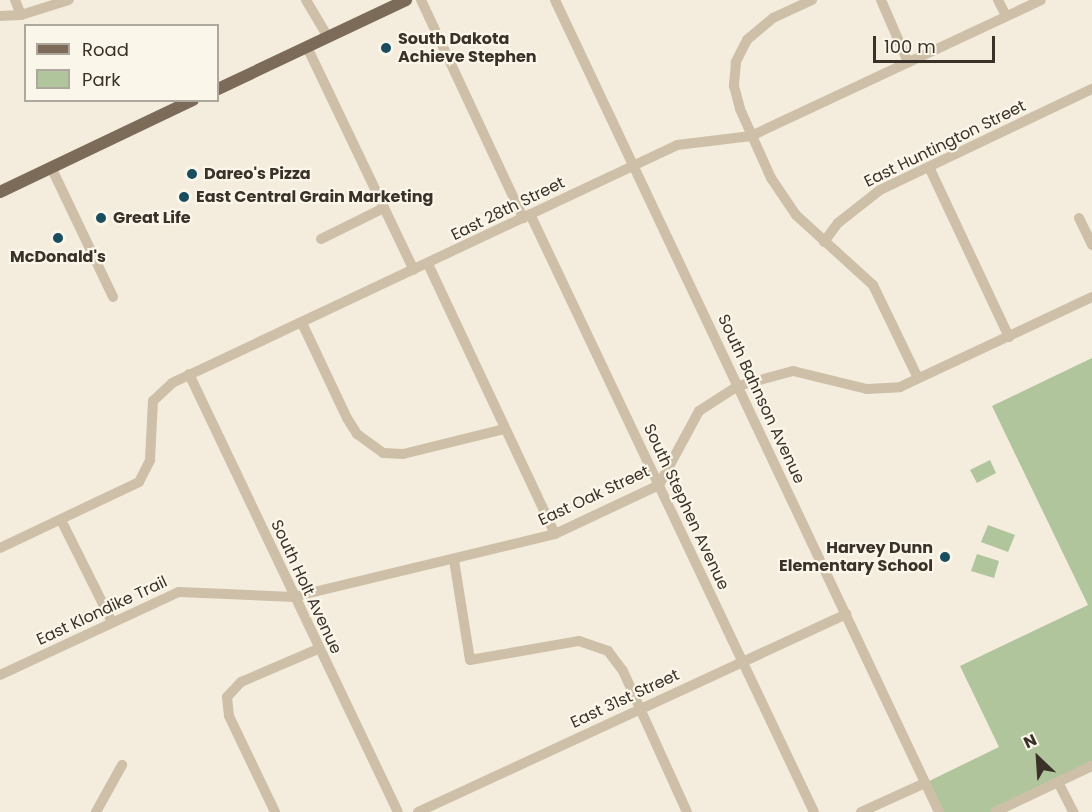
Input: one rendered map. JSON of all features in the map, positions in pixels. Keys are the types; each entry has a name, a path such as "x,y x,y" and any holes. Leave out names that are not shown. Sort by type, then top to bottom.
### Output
{"main road":[{"path":"219,89 406,0"},
{"path":"0,192 189,102"}],"street":[{"path":"15,0 21,15"},
{"path":"0,16 21,15 69,0"},
{"path":"306,0 328,37"},
{"name":"South Stephen Avenue","path":"421,0 659,485 814,812"},
{"name":"South Bahnson Avenue","path":"555,0 939,812"},
{"path":"812,0 773,18 747,40 736,62 734,86 752,136 780,194 808,229 848,259 873,285 918,378"},
{"path":"880,0 908,62"},
{"path":"998,0 1005,16"},
{"name":"East 28th Street","path":"61,520 139,482 150,460 153,401 159,392 189,374 677,146 752,136 1041,0"},
{"path":"307,47 414,270"},
{"name":"East Huntington Street","path":"824,242 837,223 858,204 929,167 1092,89"},
{"path":"51,167 113,297"},
{"path":"929,167 1009,337"},
{"path":"321,239 384,208"},
{"path":"1079,218 1092,245"},
{"path":"428,264 555,534"},
{"name":"East Oak Street","path":"293,597 555,534 659,485 699,411 738,386 793,370 879,390 918,378 1092,297"},
{"path":"302,322 347,418 357,434 383,453 403,454 505,429"},
{"name":"South Holt Avenue","path":"189,374 293,597 398,812"},
{"path":"0,548 61,520 112,622"},
{"path":"454,560 470,660 579,641 596,644 617,661 687,812"},
{"name":"East Klondike Trail","path":"0,675 179,592 293,597"},
{"name":"East 31st Street","path":"418,812 846,614"},
{"path":"274,812 229,716 228,697 241,682 318,649"},
{"path":"96,812 122,765"},
{"path":"995,812 1092,766"},
{"path":"1058,782 1072,812"},
{"path":"861,812 925,783"}],"green space":[{"path":"1092,358 1092,763 994,812 939,812 925,783 999,747 960,666 1088,605 992,406"},
{"path":"990,460 996,473 977,483 970,470"},
{"path":"988,525 1015,535 1008,552 981,542"},
{"path":"977,554 999,561 994,578 971,571"}],"place":[{"name":"South Dakota Achieve Stephen","path":"386,48"},
{"name":"Dareo's Pizza","path":"192,174"},
{"name":"East Central Grain Marketing","path":"184,197"},
{"name":"Great Life","path":"101,218"},
{"name":"McDonald's","path":"58,238"},
{"name":"Harvey Dunn Elementary School","path":"945,557"}]}
